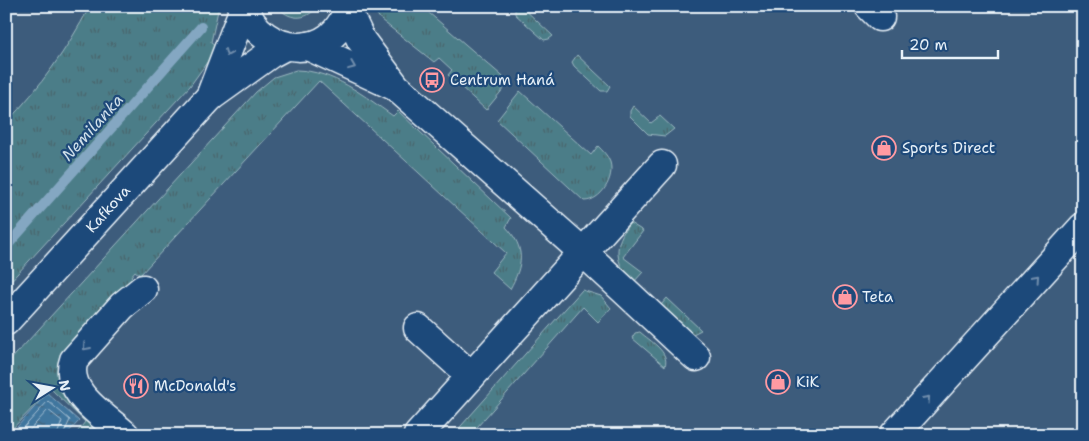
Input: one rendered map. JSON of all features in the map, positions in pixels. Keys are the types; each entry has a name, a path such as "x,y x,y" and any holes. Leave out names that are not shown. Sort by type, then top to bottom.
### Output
{"street":[{"name":"Kafkova","path":"244,7 250,21 260,33 271,41 297,46"},
{"name":"Kafkova","path":"210,97 244,7"},
{"name":"Kafkova","path":"6,321 210,97 270,54 330,36 340,24 348,8"},
{"path":"348,8 361,40 396,87 583,252 696,357"},
{"path":"297,46 396,87"},
{"path":"418,435 662,166"},
{"path":"894,435 1083,227"},
{"path":"125,435 82,396 73,382 71,368 74,360 122,306 143,289"},
{"path":"418,328 471,376"}],"shaded area":[{"path":"6,6 1083,6 1083,435 6,435"}],"green space":[{"path":"90,6 219,6 211,42 218,47 190,86 6,286 6,123 31,95 52,67 72,38"},
{"path":"277,6 318,6 308,15 297,17 286,14"},
{"path":"374,6 421,6 509,82 486,110 448,75 452,70 439,58 434,62 381,20"},
{"path":"521,6 553,36 544,40 515,14 515,8"},
{"path":"577,55 610,86 607,91 601,91 574,66 572,62"},
{"path":"296,70 310,71 348,85 393,116 398,111 511,218 506,227 517,242 520,264 510,289 491,272 506,253 319,81 140,275 135,271 131,276 135,281 121,296 118,292 82,338 78,333 74,338 78,343 64,357 112,435 75,435 85,422 51,389 6,435 6,365 256,92 274,77"},
{"path":"520,91 591,155 598,146 607,156 611,168 610,175 605,188 596,197 584,201 497,120"},
{"path":"633,106 651,123 660,116 674,129 665,136 648,134 630,116"},
{"path":"630,223 643,231 623,257 643,272 633,283 622,268 618,253 621,238"},
{"path":"582,290 601,296 611,308 598,322 583,307 470,435 453,435"},
{"path":"667,298 701,330 693,334 689,333 674,323 661,305"},
{"path":"640,332 662,351 666,361 665,366 632,338 635,333"}],"water":[{"path":"47,393 79,421 66,435 10,435"}],"waterway":[{"name":"Nemilanka","path":"6,247 201,27"}],"place":[{"name":"Centrum Haná","path":"432,80"},
{"name":"Sports Direct","path":"884,148"},
{"name":"Teta","path":"845,297"},
{"name":"KiK","path":"778,382"},
{"name":"McDonald's","path":"136,386"}]}
